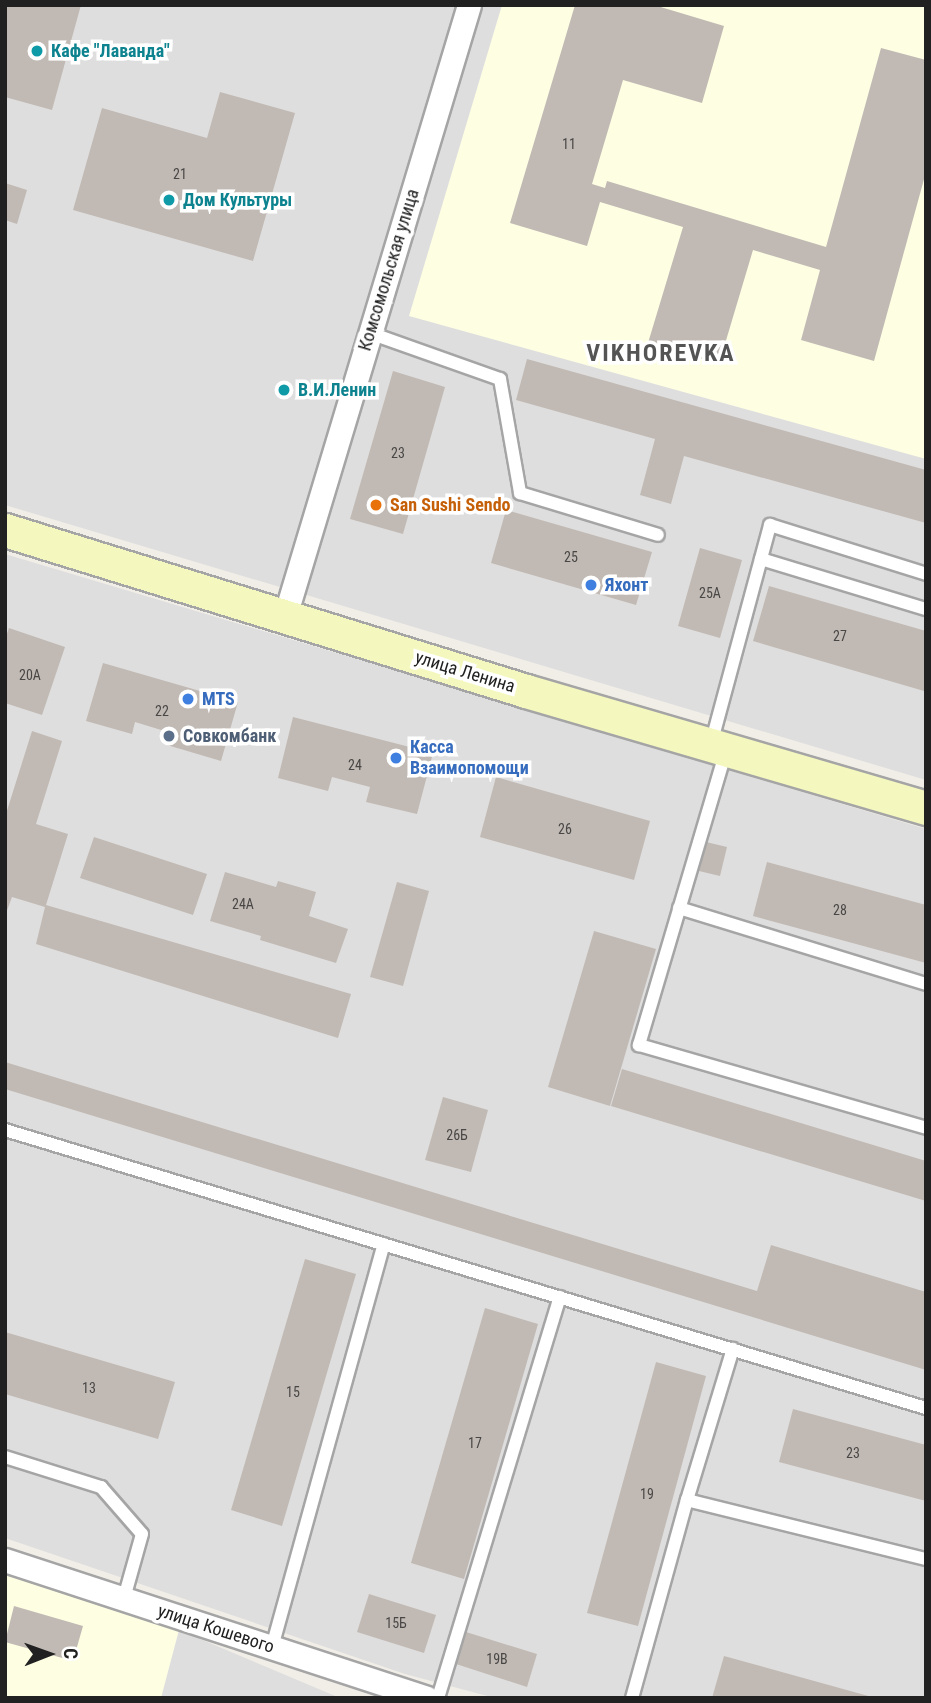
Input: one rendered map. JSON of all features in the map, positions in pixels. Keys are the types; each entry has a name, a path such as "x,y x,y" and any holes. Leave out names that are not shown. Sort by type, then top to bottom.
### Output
{"street":[{"name":"Комсомольская улица","path":"285,616 469,5"},
{"name":"улица Ленина","path":"5,530 926,808"},
{"name":"улица Кошевого","path":"5,1560 272,1647 384,1691 426,1698"}],"lane":[{"path":"370,332 500,379 520,493 658,535"},
{"path":"926,574 770,525 679,908 639,1045 926,1128"},
{"path":"761,559 926,610"},
{"path":"679,908 926,984"},
{"path":"5,1129 926,1408"},
{"path":"272,1647 384,1244"},
{"path":"438,1698 559,1297"},
{"path":"632,1698 687,1500 733,1349"},
{"path":"5,1457 101,1487 142,1534 124,1598"},
{"path":"687,1500 926,1559"}],"shaded area":[{"path":"5,5 926,5 926,780 5,505"},
{"path":"502,5 926,5 926,459 409,316"},
{"path":"5,554 926,829 926,1698 495,1698 405,1674 5,1538"},
{"path":"5,1574 179,1630 340,1698 5,1698"},
{"path":"5,1574 179,1630 161,1698 5,1698"}],"building":[{"name":"Кафе \"Лаванда\"","path":"5,5 81,5 52,110 5,97"},
{"path":"575,5 654,5 724,26 702,103 623,80 592,184 605,188 607,181 826,247 881,48 926,60 926,172 874,361 801,340 820,270 753,250 719,364 648,343 683,227 600,202 587,246 510,223"},
{"path":"220,92 295,113 253,261 73,210 102,108 207,138"},
{"path":"5,183 27,190 17,224 5,220"},
{"path":"527,359 926,470 926,523 684,456 671,504 640,495 655,439 516,400"},
{"path":"393,371 445,387 403,534 350,519"},
{"path":"506,510 652,552 636,605 491,563"},
{"path":"700,548 742,560 720,638 678,626"},
{"path":"769,586 926,631 924,691 753,641"},
{"path":"9,628 65,647 42,715 5,703 5,639"},
{"path":"103,663 238,702 221,761 167,745 171,733 135,722 132,734 86,721"},
{"path":"293,717 433,753 417,814 366,802 370,787 332,777 328,791 278,778"},
{"path":"32,731 62,741 36,824 68,834 46,905 351,994 338,1038 36,944 45,907 12,897 5,916 5,817"},
{"path":"496,777 650,821 634,880 480,837"},
{"path":"94,837 207,874 193,915 80,878"},
{"path":"706,842 727,847 720,876 699,871"},
{"path":"767,862 926,905 926,963 753,916"},
{"path":"225,872 276,887 278,881 316,892 309,916 348,929 336,963 260,940 261,936 210,921"},
{"path":"397,882 429,891 403,986 370,977"},
{"path":"594,931 656,949 610,1106 548,1087"},
{"path":"5,1062 757,1291 771,1245 926,1292 926,1370 5,1089"},
{"path":"622,1069 926,1161 926,1201 611,1106"},
{"path":"443,1097 488,1110 471,1172 425,1160"},
{"path":"305,1259 356,1274 282,1526 231,1510"},
{"path":"485,1308 538,1324 464,1579 411,1563"},
{"path":"5,1332 175,1382 158,1439 5,1394"},
{"path":"656,1362 706,1376 638,1626 587,1613"},
{"path":"793,1409 926,1445 926,1501 779,1462"},
{"path":"369,1594 436,1615 424,1653 357,1632"},
{"path":"14,1606 83,1626 73,1661 5,1642"},
{"path":"466,1632 537,1654 527,1687 456,1664"},
{"path":"724,1656 872,1697 872,1698 712,1698"}],"place":[{"name":"Кафе \"Лаванда\"","path":"37,51"},
{"name":"Дом Культуры","path":"169,200"},
{"name":"В.И.Ленин","path":"284,390"},
{"name":"San Sushi Sendo","path":"376,505"},
{"name":"Яхонт","path":"591,585"},
{"name":"MTS","path":"188,699"},
{"name":"Совкомбанк","path":"169,736"},
{"name":"Касса Взаимопомощи","path":"396,758"}],"district":[{"name":"VIKHOREVKA","path":"661,354"}]}
